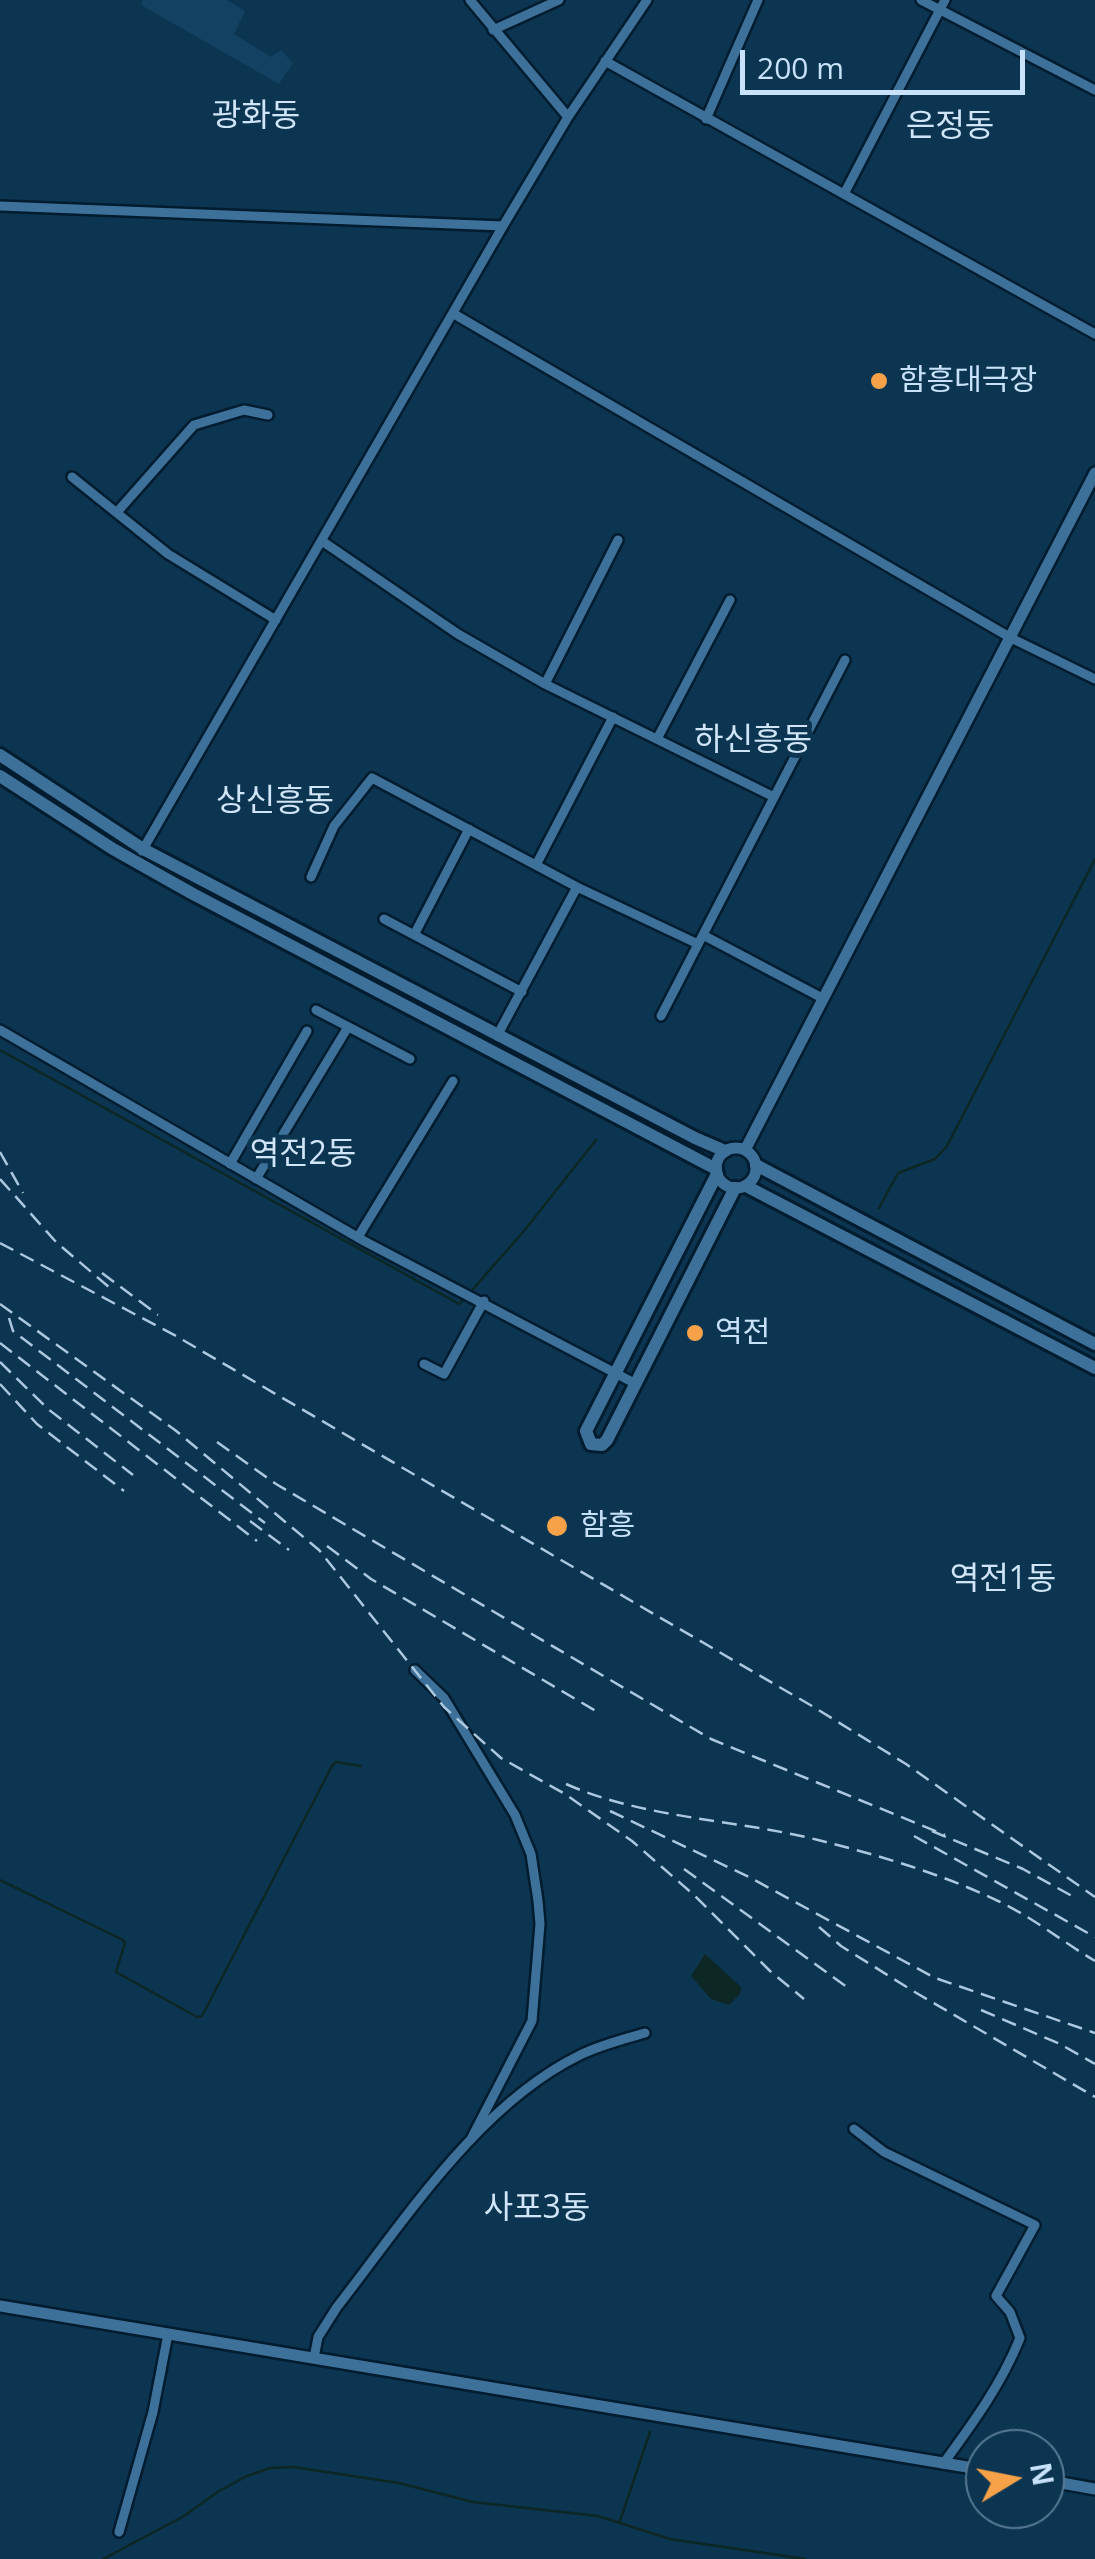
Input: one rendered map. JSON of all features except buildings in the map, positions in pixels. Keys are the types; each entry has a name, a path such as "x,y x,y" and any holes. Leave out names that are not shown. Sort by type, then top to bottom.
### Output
{"main road":[{"path":"0,755 140,856 724,1151"},
{"path":"0,776 716,1171 586,1430 591,1444 602,1445 607,1440 741,1187 1095,1368"},
{"path":"756,1165 1095,1344"}],"street":[{"path":"470,0 568,117"},
{"path":"493,30 559,0"},
{"path":"140,856 503,226 568,117 647,0"},
{"path":"706,120 758,0"},
{"path":"921,0 943,5 1095,90"},
{"path":"844,194 943,5"},
{"path":"605,62 1095,334"},
{"path":"0,206 503,226"},
{"path":"454,314 1010,638 1095,680"},
{"path":"118,511 194,425 244,410 268,415"},
{"path":"745,1150 1095,473"},
{"path":"72,477 168,554 276,620"},
{"path":"545,684 618,540"},
{"path":"322,541 426,615 545,684 774,797"},
{"path":"657,739 730,600"},
{"path":"661,1016 844,660"},
{"path":"536,866 613,717"},
{"path":"311,877 334,826 372,778 536,866 824,999"},
{"path":"414,935 469,830"},
{"path":"497,1036 577,886"},
{"path":"384,918 522,992"},
{"path":"316,1010 410,1059"},
{"path":"256,1180 348,1027"},
{"path":"0,1030 358,1237 636,1384"},
{"path":"230,1164 307,1030"},
{"path":"358,1237 453,1081"},
{"path":"745,1150 756,1165 755,1174 741,1187 725,1185 716,1171 724,1151 745,1150"},
{"path":"424,1364 444,1374 484,1301"},
{"path":"415,1670 444,1698 515,1815 531,1854 538,1901 540,1924 532,2021 471,2139"},
{"path":"314,2358 318,2337 337,2307 471,2139 562,2065 592,2049 645,2032"},
{"path":"854,2129 884,2152 1034,2225 996,2296 1010,2312 1020,2338 1008,2368 944,2464"},
{"path":"0,2306 965,2467"},
{"path":"119,2532 150,2424 168,2334"},
{"path":"1065,2484 1095,2489"}],"shaded area":[{"path":"143,0 227,0 245,11 234,34 271,57 281,50 293,63 279,84 141,5"},
{"path":"705,1954 741,1987 740,1994 729,2005 711,1999 691,1976"}],"waterway":[{"path":"879,1208 898,1173 935,1159 947,1146 1095,859"},
{"path":"0,1050 459,1304 465,1298"},
{"path":"473,1289 596,1140"},
{"path":"0,1880 123,1940 116,1972 197,2017 202,2016 332,1766 336,1762 361,1766"},
{"path":"620,2521 650,2432"},
{"path":"103,2559 184,2516 247,2476 270,2468 293,2467 399,2483 473,2502 598,2516 670,2539 805,2559"}],"railway":[{"path":"0,1152 23,1193"},
{"path":"0,1179 56,1242 110,1288"},
{"path":"0,1243 176,1336 812,1706 906,1764 1095,1897"},
{"path":"102,1273 158,1315"},
{"path":"0,1304 175,1430 319,1550 444,1707 501,1758 565,1794 632,1841 804,1999"},
{"path":"9,1318 13,1331 265,1523"},
{"path":"0,1343 257,1541"},
{"path":"0,1362 48,1409 133,1475"},
{"path":"0,1384 37,1424 124,1491"},
{"path":"217,1442 276,1484 711,1739 945,1835"},
{"path":"250,1521 289,1550"},
{"path":"327,1546 371,1579 601,1714"},
{"path":"566,1784 627,1805 787,1833 909,1866 1011,1907 1095,1961"},
{"path":"610,1811 749,1877 935,1978 1095,2033"},
{"path":"932,1831 1023,1869 1072,1896"},
{"path":"914,1836 1095,1937"},
{"path":"684,1869 851,1990"},
{"path":"819,1927 841,1946 913,1991 1095,2097"},
{"path":"981,2010 1060,2044 1095,2064"}],"place":[{"name":"함흥대극장","path":"879,381"},
{"name":"역전","path":"695,1333"},
{"name":"함흥","path":"557,1526"}],"district":[{"name":"광화동","path":"256,117"},
{"name":"은정동","path":"950,127"},
{"name":"하신흥동","path":"753,741"},
{"name":"상신흥동","path":"275,802"},
{"name":"역전2동","path":"303,1155"},
{"name":"역전1동","path":"1003,1580"},
{"name":"사포3동","path":"537,2209"}]}
